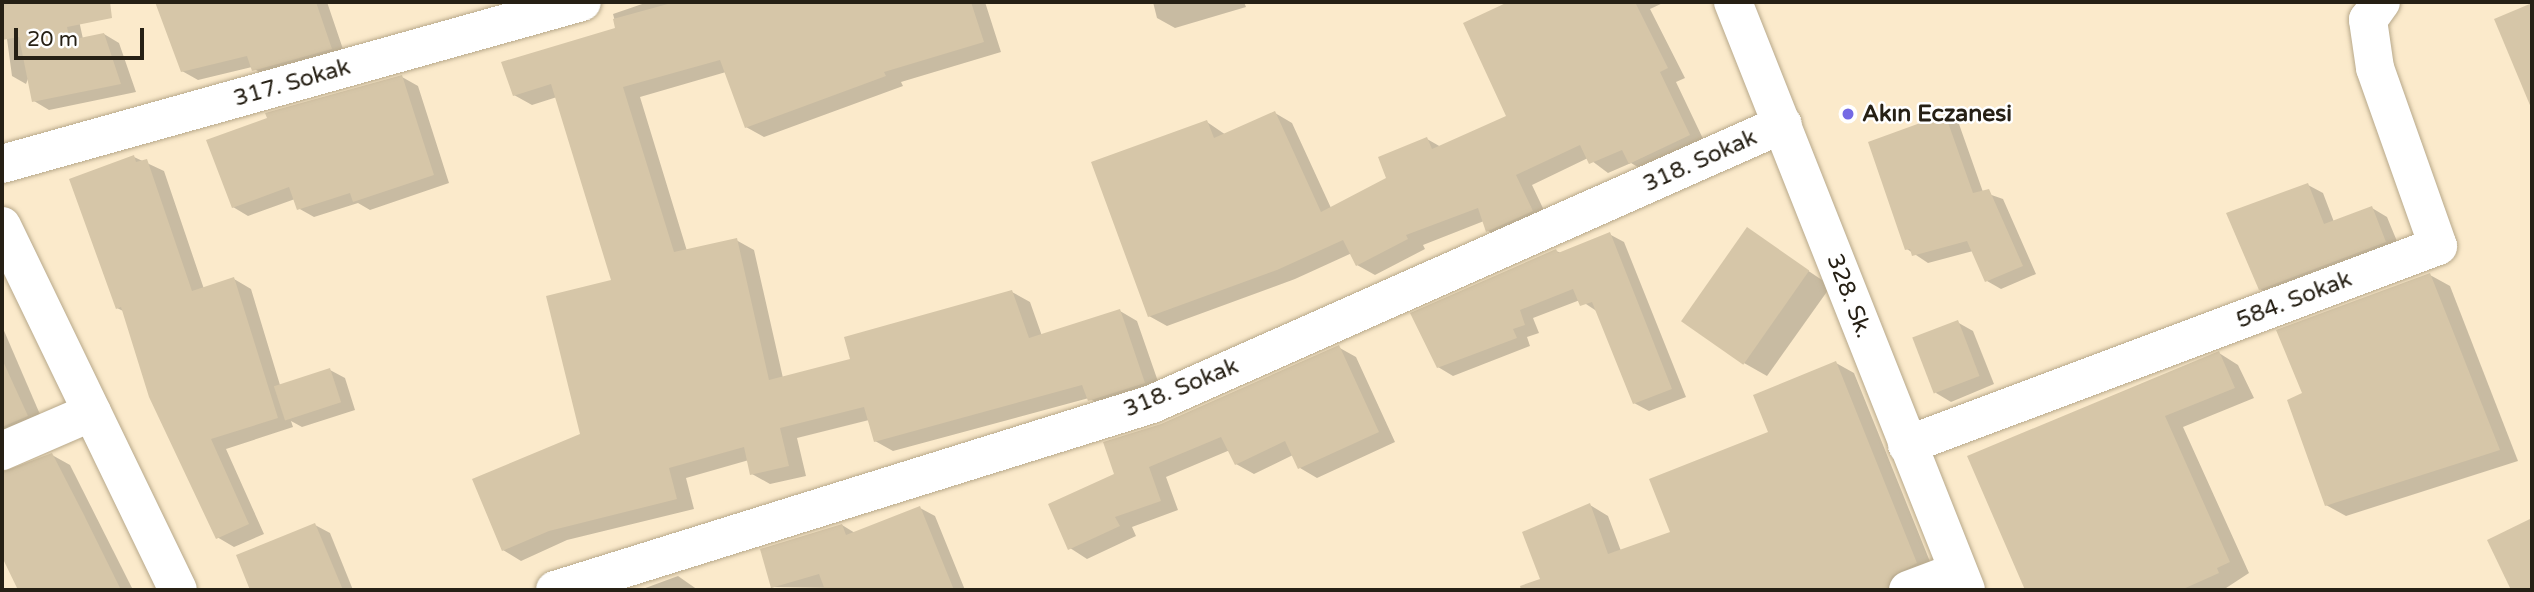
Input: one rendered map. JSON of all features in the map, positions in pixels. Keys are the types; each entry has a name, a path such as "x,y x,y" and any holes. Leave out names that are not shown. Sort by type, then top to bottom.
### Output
{"street":[{"name":"317. Sokak","path":"2,164 582,2"},
{"name":"328. Sk.","path":"1733,2 1961,581"},
{"name":"584. Sokak","path":"1907,445 2438,246 2375,68 2368,20 2381,2"},
{"name":"318. Sokak","path":"555,590 1152,404 1783,124"},
{"path":"2,226 178,590"},
{"path":"2,451 92,412"},
{"path":"1908,590 1961,581"}],"building":[{"path":"2,2 110,2 112,18 67,27 70,40 104,33 121,84 32,102 19,37 2,40"},
{"path":"155,2 316,2 332,49 252,71 247,56 181,72"},
{"path":"675,2 971,2 984,42 884,72 886,76 745,128 720,60 623,87 674,252 737,238 769,380 850,359 844,337 1012,290 1029,338 1120,309 1145,383 1088,401 1082,385 874,442 864,407 780,428 789,466 750,475 744,447 669,468 677,499 549,531 502,551 472,479 580,434 546,296 611,280 551,84 513,96 501,62 615,28 613,19"},
{"path":"1508,2 1635,2 1668,68 1660,72 1690,135 1629,164 1622,150 1589,164 1580,145 1516,175 1533,211 1486,232 1478,208 1406,235 1408,239 1356,266 1343,240 1277,270 1148,317 1091,162 1207,120 1214,138 1275,111 1321,212 1386,178 1378,157 1427,137 1432,149 1506,116 1463,23"},
{"path":"2532,3 2532,110 2494,19"},
{"path":"402,75 434,175 353,202 350,193 297,210 289,187 232,208 206,140 267,118 265,113"},
{"path":"1945,114 1973,193 1989,189 2023,266 1985,282 1967,241 1912,256 1910,249 1905,250 1868,142"},
{"path":"134,155 136,162 147,159 192,291 234,277 278,418 211,439 249,524 216,539 149,397 121,307 116,309 69,179"},
{"path":"2308,183 2324,224 2372,206 2386,242 2259,290 2226,213"},
{"path":"1747,227 1809,271 1743,365 1681,321"},
{"path":"1610,232 1672,389 1633,404 1592,302 1580,306 1573,289 1520,310 1525,325 1513,329 1517,338 1437,368 1410,313 1556,249 1558,253"},
{"path":"2430,273 2500,450 2325,506 2287,400 2302,393 2276,330"},
{"path":"1958,320 1980,376 1934,394 1912,338"},
{"path":"1339,345 1379,432 1298,469 1285,441 1235,465 1221,437 1149,467 1161,501 1115,517 1120,526 1068,550 1048,504 1114,474 1103,442 1161,424"},
{"path":"2219,351 2235,388 2165,416 2230,562 2217,568 2219,573 2181,590 2025,590 1967,456"},
{"path":"2,359 28,416 2,427"},
{"path":"1836,361 1917,563 1892,576 1887,590 1521,590 1520,586 1540,579 1522,532 1590,503 1608,554 1670,532 1649,479 1768,432 1753,395"},
{"path":"330,368 341,402 285,420 274,386"},
{"path":"52,453 121,590 18,590 2,557 2,472"},
{"path":"920,506 954,590 825,590 819,574 771,588 760,549 842,524 846,535"},
{"path":"2532,518 2532,590 2511,590 2487,540"},
{"path":"315,523 343,590 250,590 236,555"}],"place":[{"name":"Akın Eczanesi","path":"1848,114"}]}
